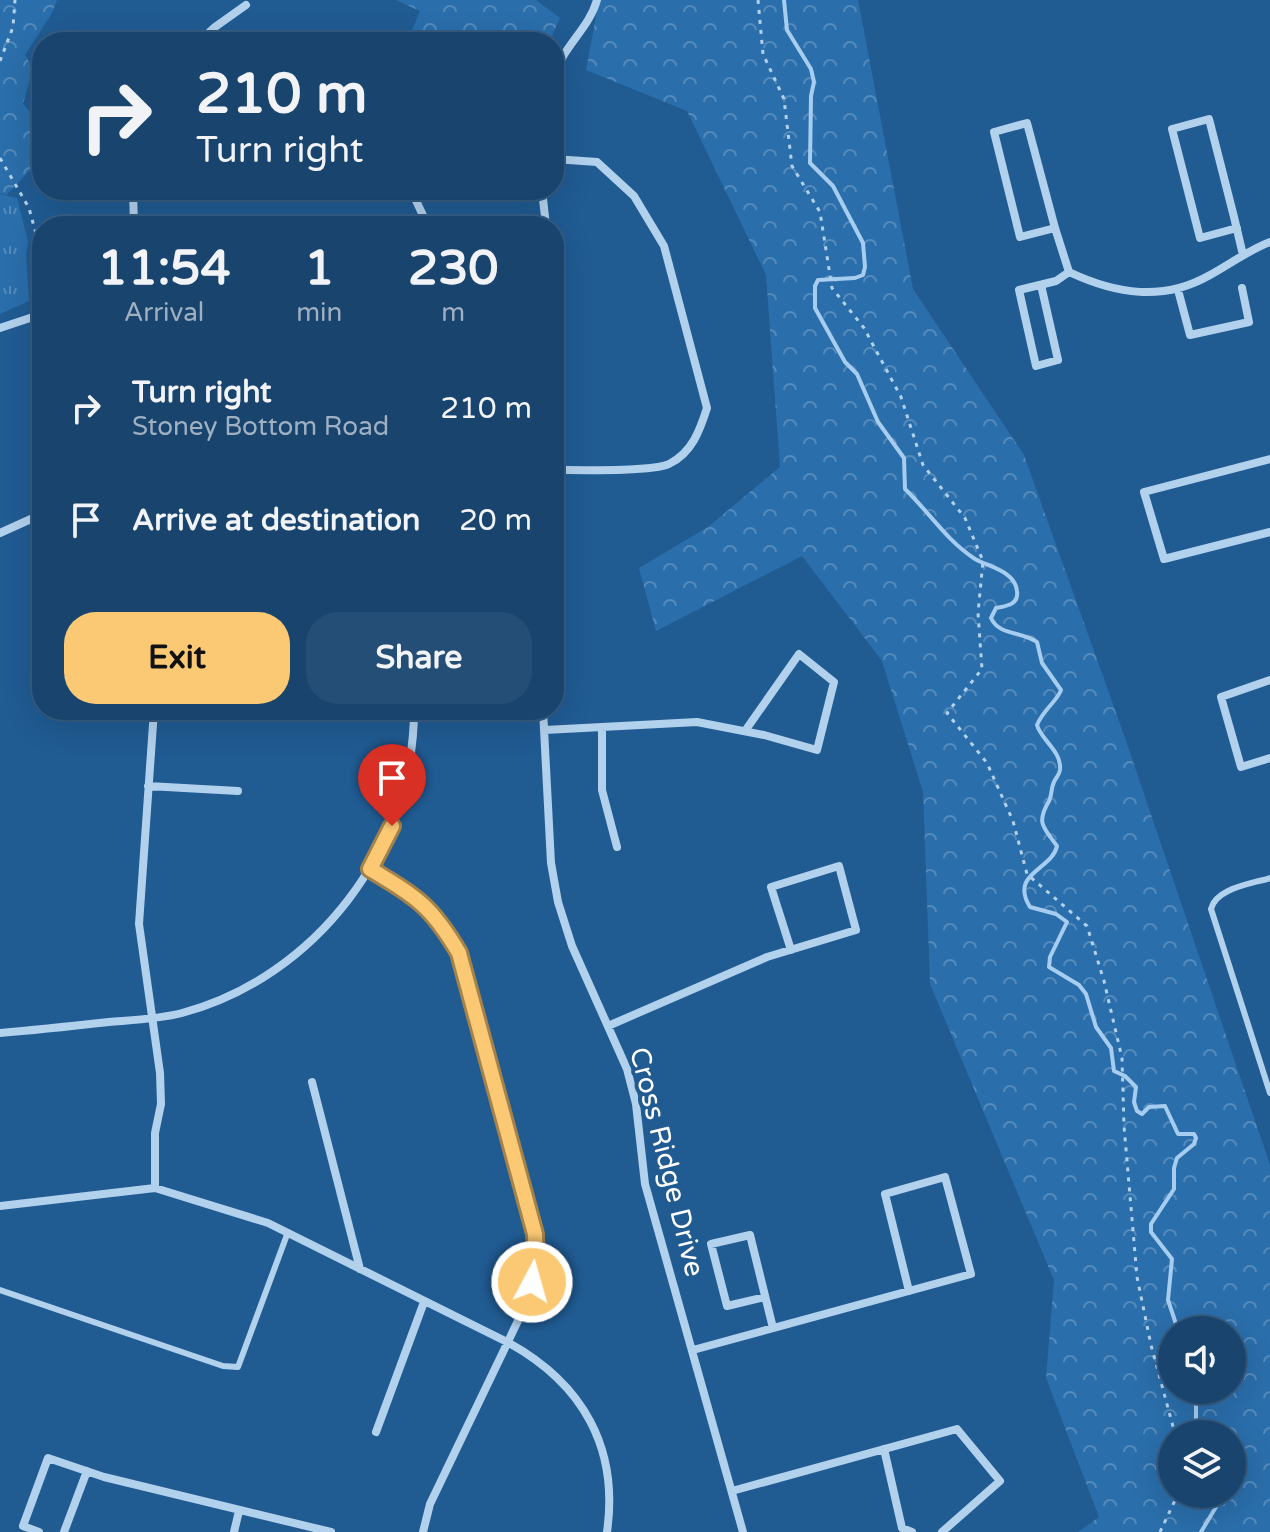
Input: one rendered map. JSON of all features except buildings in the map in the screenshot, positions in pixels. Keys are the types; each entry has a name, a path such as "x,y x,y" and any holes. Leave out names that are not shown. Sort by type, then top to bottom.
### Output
{"street":[{"path":"564,50 594,11 597,0"},
{"path":"210,32 246,5"},
{"path":"1237,228 1200,238 1172,129 1209,119 1237,228 1243,255"},
{"path":"1055,228 1020,237 994,132 1027,123 1069,272 1093,283 1150,294 1178,290 1270,242"},
{"path":"564,160 597,162 634,196 664,246 707,408 700,432 684,453 667,465 564,470"},
{"path":"1041,285 1058,360 1036,366 1019,290 1056,281 1069,272"},
{"path":"1178,290 1190,335 1249,322 1242,288"},
{"path":"0,328 32,317"},
{"path":"1270,459 1144,492 1164,559 1270,532"},
{"path":"0,533 32,519"},
{"path":"545,730 697,722 817,750 834,682 799,654 745,731"},
{"path":"1270,680 1221,697 1241,767 1270,758"},
{"path":"153,720 139,924 154,1018 161,1104 155,1133 155,1188"},
{"path":"0,1033 180,1013 215,1002 277,969 328,925 370,869 392,826 407,777 414,720"},
{"name":"Cross Ridge Drive","path":"544,720 551,863 558,902 572,946 627,1069 636,1104 645,1184 743,1532"},
{"path":"602,727 602,790 617,847"},
{"path":"148,786 238,791"},
{"path":"608,1026 767,957 791,950 856,930 839,866 771,887 791,950"},
{"path":"370,869 419,899 442,924 459,953 535,1234 536,1262 527,1302 435,1493 423,1532"},
{"path":"312,1082 360,1269"},
{"path":"693,1350 773,1328 909,1291 971,1274 945,1177 885,1194 909,1291"},
{"path":"0,1206 155,1188 268,1223 509,1343 531,1355 563,1381 585,1409 600,1442 609,1476 607,1532"},
{"path":"765,1297 727,1306 711,1244 750,1235 773,1328"},
{"path":"376,1432 424,1302"},
{"path":"732,1491 957,1429 1000,1481 942,1532"},
{"path":"884,1449 902,1528 912,1532"},
{"path":"39,1532 23,1526 48,1458 239,1511 331,1532"},
{"path":"64,1532 87,1471"},
{"path":"234,1532 239,1511"}],"lane":[{"path":"1270,878 1223,894 1211,909 1270,1093"},
{"path":"0,1290 223,1366 238,1367 288,1232"}],"path":[{"path":"0,61 13,27 15,0"},
{"path":"758,0 763,54 784,99 792,166 820,212 832,288 864,328 901,397 923,465 965,518 983,561 978,613 982,669 947,713 987,763 1013,821 1027,874 1087,926 1122,1058 1137,1277 1171,1420"},
{"path":"0,158 29,208 32,219"},
{"path":"1160,1532 1171,1508"}],"green space":[{"path":"0,0 57,0 40,32 32,32 32,44 25,55 32,66 23,104 32,114 32,168 6,195 0,193"},
{"path":"396,0 536,0 560,18 554,32 411,32 420,11"},
{"path":"599,0 858,0 913,289 1024,455 1124,735 1270,1165 1270,1532 1078,1532 1099,1517 1046,1378 1054,1280 930,984 923,792 882,661 802,556 656,631 639,568 708,527 780,467 766,275 687,111 586,70"},
{"path":"0,194 17,198 28,242 29,301 0,314"}],"waterway":[{"path":"784,0 787,30 811,69 814,82 810,163 833,186 863,243 863,275 818,280 815,308 845,362 857,374 878,422 904,458 905,489 946,535 965,551 1012,579 1017,591 1016,599 1011,604 996,608 991,618 999,628 1037,642 1042,663 1061,690 1037,725 1060,763 1060,772 1042,820 1057,846 1054,854 1028,879 1025,886 1030,907 1056,914 1067,922 1050,957 1049,967 1079,985 1086,994 1096,1027 1111,1048 1114,1071 1125,1076 1136,1087 1134,1102 1137,1111 1142,1114 1149,1107 1165,1106 1178,1134 1194,1134 1196,1138 1194,1144 1177,1158 1174,1189 1151,1224 1151,1232 1172,1259 1168,1300 1173,1316"},
{"path":"1195,1404 1196,1420"},
{"path":"1201,1532 1215,1508"}],"route":[{"path":"392,826 370,869 419,899 442,924 459,953 535,1234 536,1262 532,1282"}]}
